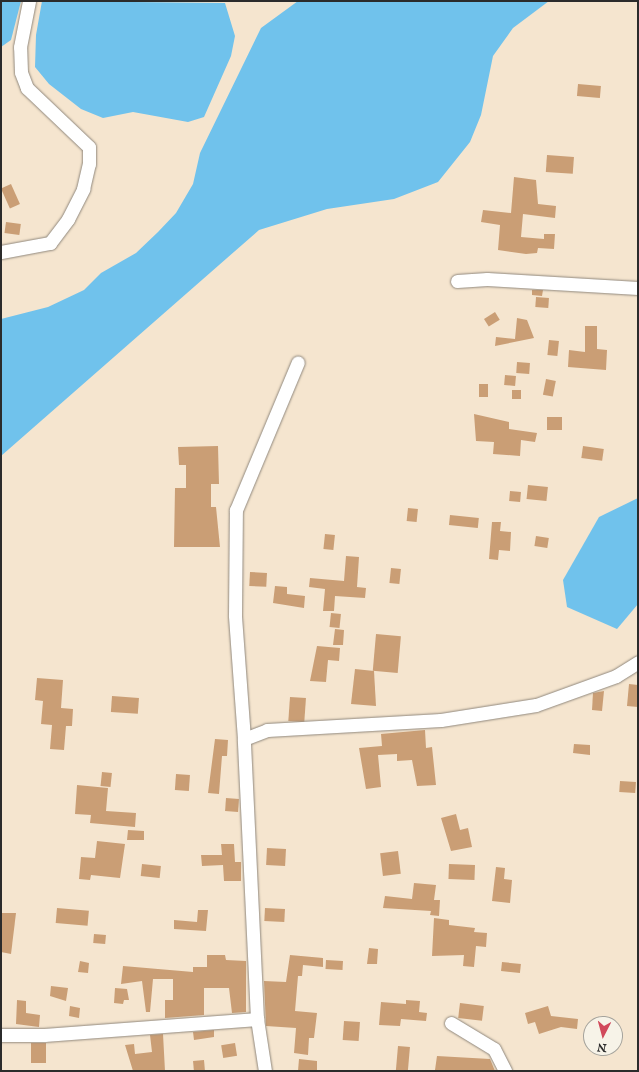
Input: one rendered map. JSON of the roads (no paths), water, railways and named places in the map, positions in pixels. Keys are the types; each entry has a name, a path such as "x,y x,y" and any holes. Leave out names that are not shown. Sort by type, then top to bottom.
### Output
{"street":[{"path":"1,252 50,243 68,219 83,189 89,164 89,147 27,88 21,72 20,47 29,1"},
{"path":"457,280 495,279 638,288"},
{"path":"265,1071 257,1019 244,739 234,615 236,510 298,362"},
{"path":"244,739 267,730 440,720 536,705 616,676 638,662"},
{"path":"1,1035 44,1035 257,1019"},
{"path":"451,1023 494,1049 505,1071"}],"water":[{"path":"1,1 21,1 11,40 1,47"},
{"path":"42,1 225,3 235,36 231,56 204,117 188,122 133,112 103,118 81,109 49,84 35,67 36,35"},
{"path":"298,1 549,1 513,28 493,56 481,115 470,142 438,182 394,199 327,209 259,230 1,456 1,319 48,307 84,290 101,273 136,253 176,213 193,184 200,153 261,28"},
{"path":"638,498 638,604 617,629 567,607 563,580 599,517"}]}
